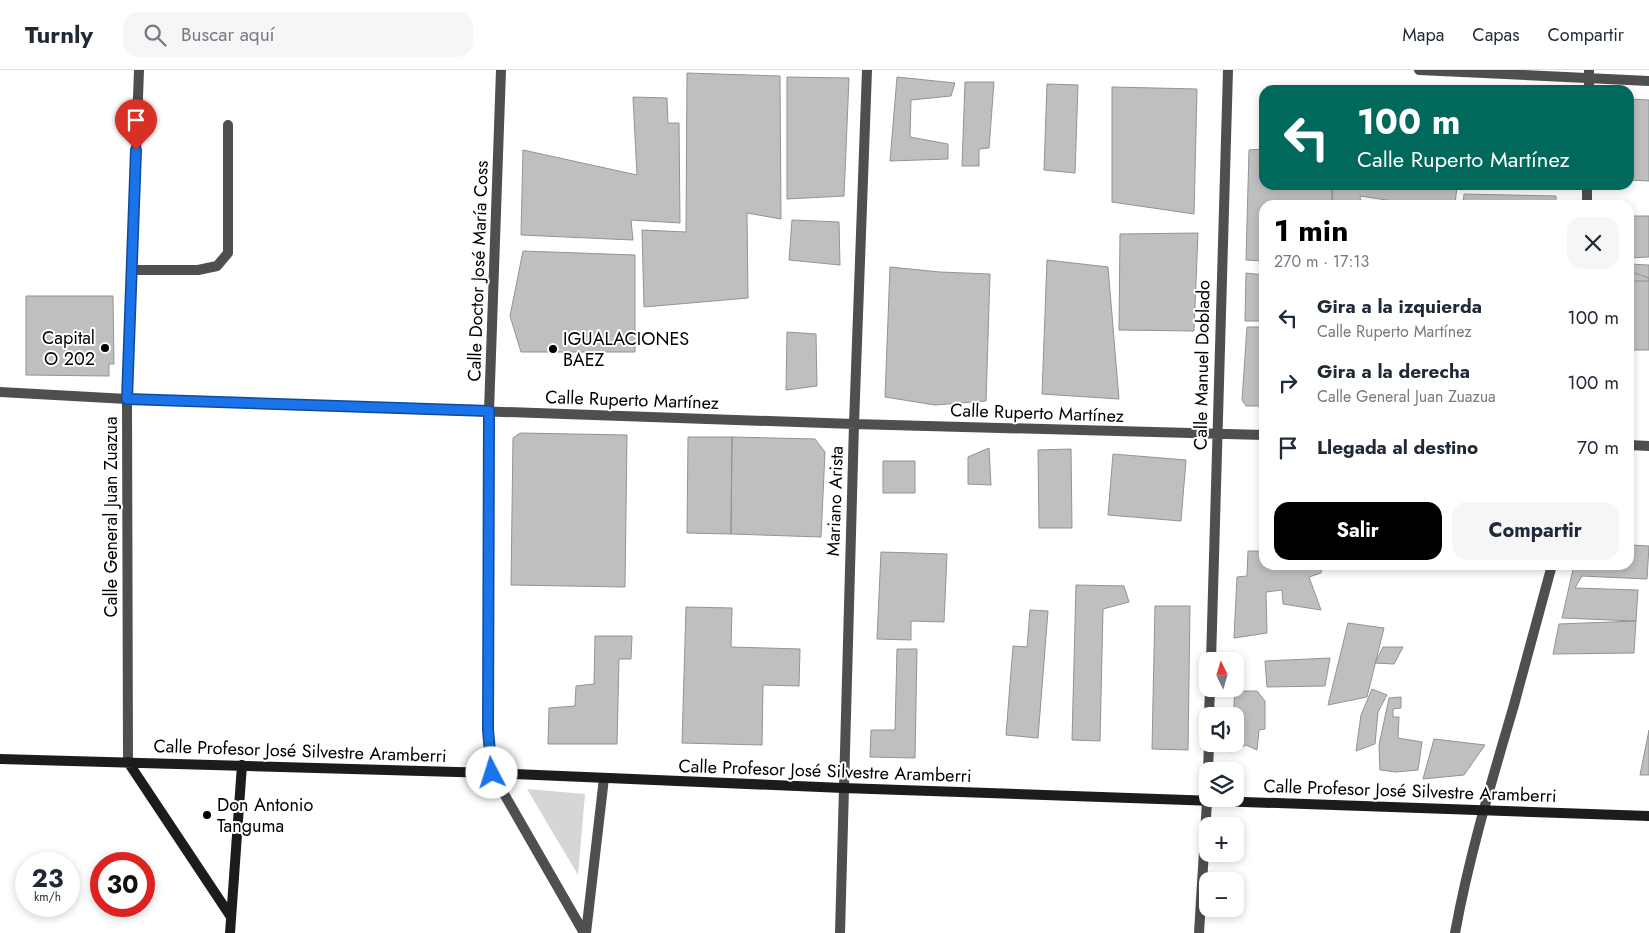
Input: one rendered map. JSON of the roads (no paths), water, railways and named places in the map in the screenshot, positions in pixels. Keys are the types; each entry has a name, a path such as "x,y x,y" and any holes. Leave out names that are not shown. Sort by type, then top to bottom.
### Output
{"main road":[{"name":"Calle Profesor José Silvestre Aramberri","path":"0,759 492,773 1199,801"},
{"path":"128,762 231,917"},
{"path":"230,933 242,765"},
{"name":"Calle Profesor José Silvestre Aramberri","path":"1244,802 1649,816"}],"street":[{"name":"Calle General Juan Zuazua","path":"128,762 127,399 139,70"},
{"name":"Calle Doctor José María Coss","path":"492,773 488,730 489,411 501,70"},
{"name":"Mariano Arista","path":"840,933 854,424 867,70"},
{"name":"Calle Manuel Doblado","path":"1211,652 1228,70"},
{"path":"1419,70 1589,74 1649,81"},
{"path":"131,270 198,270 217,266 228,253 228,125"},
{"name":"Calle Ruperto Martínez","path":"0,392 127,399 1259,436"},
{"path":"1634,445 1649,446"},
{"path":"1455,933 1483,810 1551,570"},
{"path":"492,773 585,933"},
{"path":"585,933 604,778"},
{"path":"1199,933 1207,807"}],"place":[{"name":"Capital O 202","path":"105,348"},
{"name":"IGUALACIONES BAEZ","path":"553,349"},
{"name":"Don Antonio Tanguma","path":"207,815"}]}
